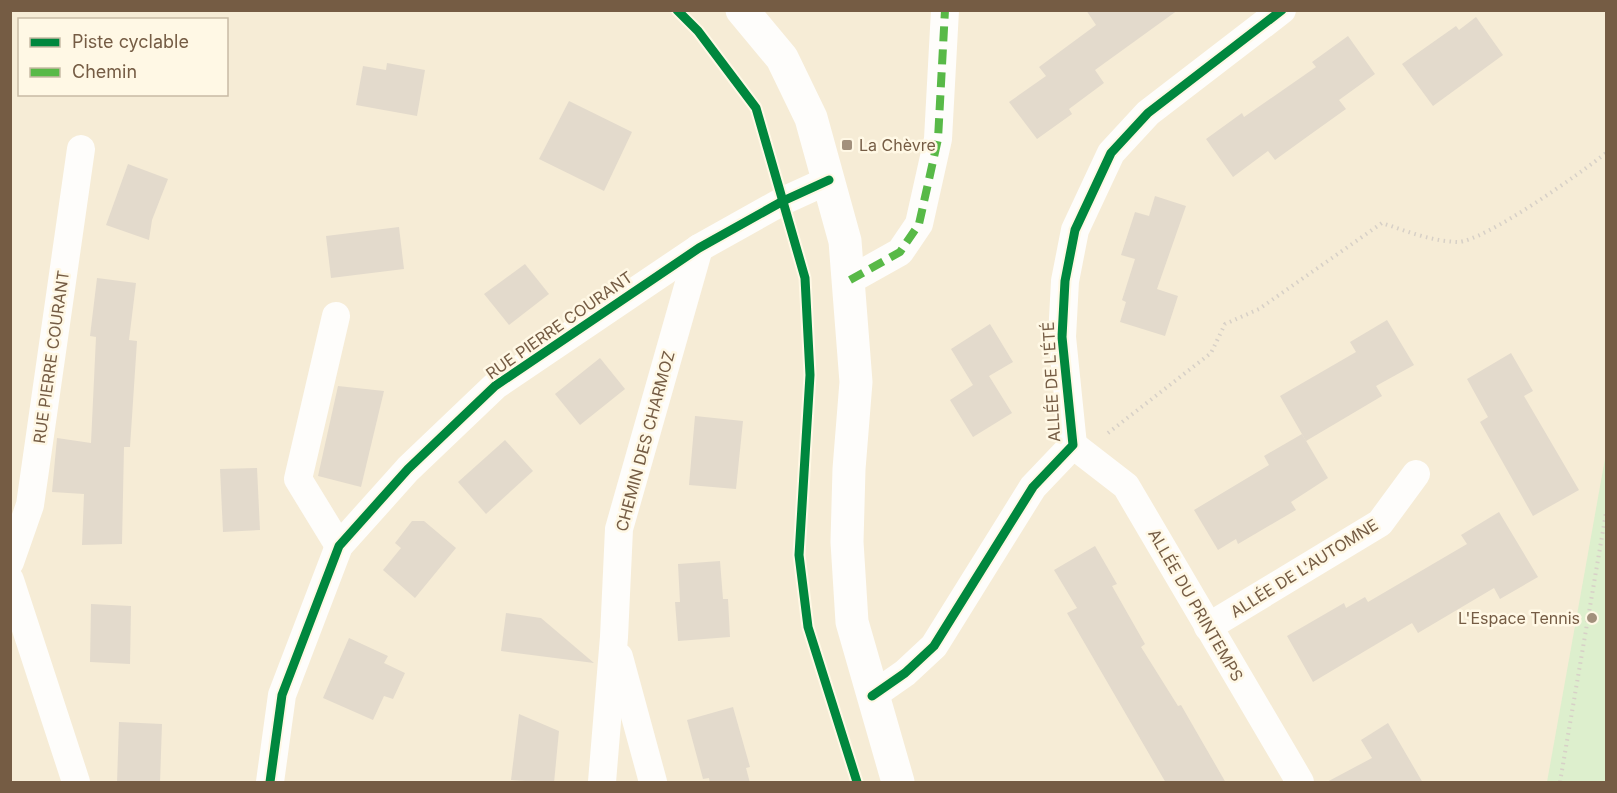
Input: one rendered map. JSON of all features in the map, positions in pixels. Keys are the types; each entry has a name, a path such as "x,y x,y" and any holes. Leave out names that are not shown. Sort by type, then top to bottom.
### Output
{"street":[{"path":"741,10 782,58 811,118 846,241 856,382 849,469 847,542 852,622 898,783"},
{"path":"850,280 900,252 919,224 938,139 945,10"},
{"name":"ALLÉE DE L'ÉTÉ","path":"872,696 905,673 934,646 1033,487 1079,449 1062,337 1065,281 1075,230 1112,153 1148,113 1282,10"},
{"name":"RUE PIERRE COURANT","path":"10,562 30,505 81,149"},
{"name":"RUE PIERRE COURANT","path":"270,783 282,694 339,546 408,469 495,386 699,248 783,201 829,180"},
{"name":"CHEMIN DES CHARMOZ","path":"602,783 614,637 619,529 699,248"},
{"path":"336,316 298,479 339,546"},
{"name":"ALLÉE DU PRINTEMPS","path":"1079,449 1126,486 1300,783"},
{"name":"ALLÉE DE L'AUTOMNE","path":"1208,627 1380,523 1416,474"},
{"path":"10,580 76,783"},
{"path":"614,637 653,783"}],"path":[{"path":"1079,449 1211,353 1225,324 1259,309 1382,223 1428,238 1460,242 1494,228 1577,177 1606,153"},
{"path":"1560,783 1606,513"}],"shaded area":[{"path":"11,11 1606,11 1606,782 11,782"}],"green space":[{"name":"L'Espace Tennis","path":"1606,453 1606,782 1547,782"}],"building":[{"path":"1086,10 1178,10 1095,70 1104,83 1069,109 1072,114 1037,139 1009,102 1046,76 1039,67 1096,25"},
{"path":"1476,17 1503,55 1433,106 1402,64 1456,26 1459,30"},
{"path":"1348,36 1375,74 1339,100 1346,109 1275,160 1268,151 1233,177 1206,139 1242,113 1244,117 1316,67 1312,62"},
{"path":"387,63 425,70 417,116 356,105 363,66 386,70"},
{"path":"569,101 632,132 604,191 539,159"},
{"path":"128,164 168,179 152,220 149,240 106,225"},
{"path":"1155,196 1186,206 1157,289 1178,296 1165,336 1120,322 1126,302 1122,300 1135,259 1121,255 1135,212 1149,216"},
{"path":"399,227 404,269 331,278 326,236"},
{"path":"525,264 549,294 509,325 484,294"},
{"path":"97,278 136,283 129,340 137,341 130,447 124,447 122,544 82,545 84,494 52,492 57,438 91,443 96,337 90,336"},
{"path":"1387,320 1414,365 1376,386 1382,396 1306,441 1280,396 1356,352 1350,342"},
{"path":"990,324 1013,362 989,376 1012,413 973,437 950,400 973,385 951,349"},
{"path":"1511,353 1533,391 1524,396 1579,490 1533,516 1480,422 1488,417 1467,379"},
{"path":"600,358 625,389 580,425 555,394"},
{"path":"338,386 384,391 361,487 318,476"},
{"path":"695,416 743,421 736,489 689,485"},
{"path":"1302,434 1328,478 1291,502 1296,510 1238,544 1236,539 1218,550 1194,510 1269,465 1264,456"},
{"path":"505,440 533,471 486,514 458,482"},
{"path":"257,468 260,530 223,532 220,469"},
{"path":"1499,512 1538,577 1500,599 1494,588 1418,633 1412,623 1313,682 1287,636 1344,603 1346,608 1365,597 1368,602 1467,544 1461,535"},
{"path":"412,521 424,521 456,548 415,598 383,570 401,548 395,543"},
{"path":"1095,546 1117,584 1112,586 1145,644 1141,647 1178,706 1181,705 1226,783 1166,783 1067,613 1077,608 1054,570"},
{"path":"720,561 723,599 728,599 730,637 678,641 675,602 680,602 678,564"},
{"path":"91,604 131,606 130,664 90,662"},
{"path":"506,613 541,618 594,663 501,651"},
{"path":"349,638 388,656 384,663 405,673 393,699 384,696 373,720 323,698"},
{"path":"733,707 750,767 746,768 750,783 710,783 709,778 703,779 687,720"},
{"path":"519,714 559,731 554,783 511,780"},
{"path":"119,722 162,724 160,783 117,783"},
{"path":"1388,723 1423,783 1325,783 1372,758 1361,740"}],"marked path":[{"path":"850,280 900,252 919,224 938,139 945,10"}],"cycle path":[{"path":"677,10 698,31 756,108 805,278 810,375 799,555 808,627 857,782"},
{"path":"872,696 905,673 934,646 1033,487 1073,445 1062,337 1065,281 1075,230 1111,153 1148,113 1282,10"},
{"path":"270,782 282,695 339,546 408,469 495,386 699,248 783,201 829,180"}],"place":[{"name":"La Chèvre","path":"847,145"},
{"name":"L'Espace Tennis","path":"1592,618"}]}
